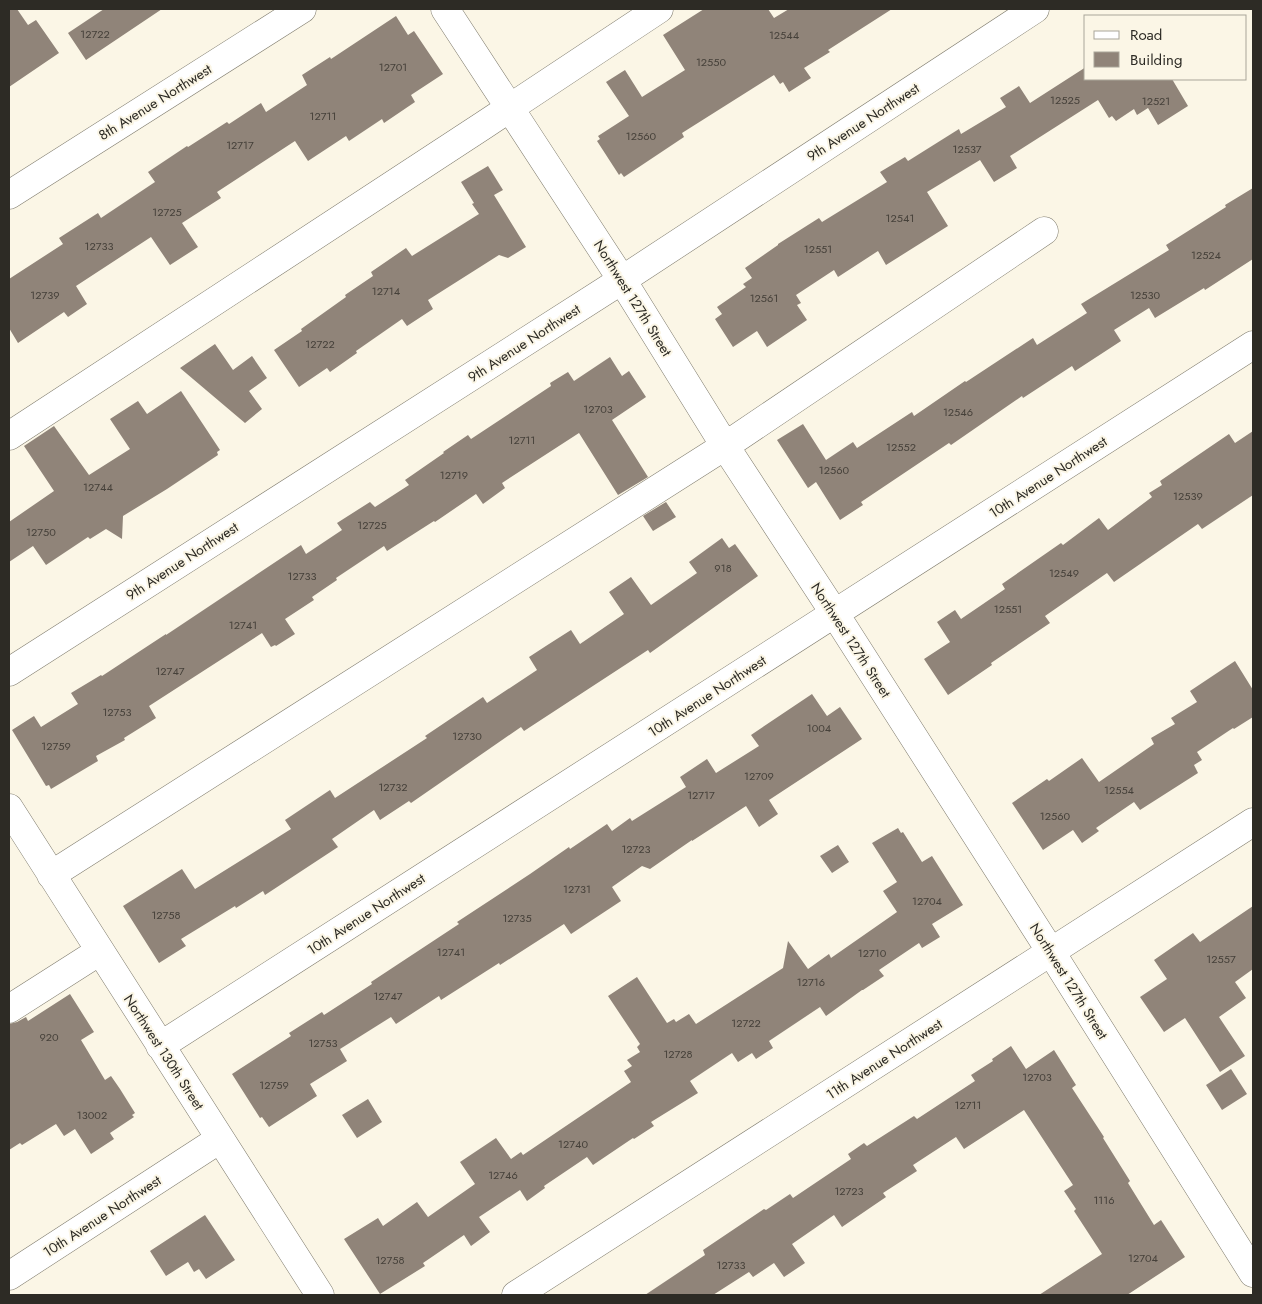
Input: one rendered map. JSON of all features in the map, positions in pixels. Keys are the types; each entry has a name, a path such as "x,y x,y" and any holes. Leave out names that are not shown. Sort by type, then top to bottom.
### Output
{"street":[{"name":"8th Avenue Northwest","path":"9,194 302,9"},
{"name":"Northwest 127th Street","path":"445,9 622,280 725,446 1051,952 1253,1273"},
{"path":"9,436 659,9"},
{"name":"9th Avenue Northwest","path":"9,672 622,280 1035,9"},
{"path":"51,875 725,446 1044,231"},
{"name":"10th Avenue Northwest","path":"160,1046 1253,345"},
{"name":"Northwest 130th Street","path":"9,808 320,1295"},
{"name":"11th Avenue Northwest","path":"516,1295 1253,822"},
{"path":"9,1009 100,951"},
{"name":"10th Avenue Northwest","path":"9,1276 220,1139"}],"building":[{"path":"9,9 17,9 28,25 36,20 59,53 9,87"},
{"path":"104,9 162,9 86,60 68,33"},
{"path":"704,9 768,9 774,18 789,9 892,9 828,50 830,52 804,68 811,78 789,92 783,82 780,84 774,75 682,133 684,137 624,177 621,173 619,175 597,141 600,139 598,136 629,116 606,82 625,70 642,97 685,70 663,35"},
{"path":"396,16 408,35 414,31 443,74 411,95 415,102 384,123 382,119 349,141 346,136 308,161 295,141 217,192 221,198 182,223 198,247 170,265 151,237 76,286 87,304 68,317 64,312 18,343 9,328 9,279 63,244 59,238 98,213 101,218 155,182 148,172 187,146 227,122 229,124 261,103 266,112 307,85 302,75 330,57 331,59"},
{"path":"1084,68 1084,80 1173,80 1188,106 1158,125 1148,108 1137,115 1134,109 1116,121 1112,116 1109,118 1098,100 1010,156 1017,168 994,182 980,160 927,192 948,226 886,265 878,251 838,277 834,270 796,295 801,303 797,305 807,320 767,347 757,331 733,347 715,319 722,314 717,307 746,287 743,284 752,278 745,268 819,218 822,222 887,182 880,172 905,157 908,161 959,129 961,134 1006,107 1000,98 1019,86 1030,103"},
{"path":"488,166 503,190 494,195 526,247 508,258 499,255 428,300 433,309 407,326 402,319 330,372 327,368 299,387 274,350 346,297 345,295 373,276 371,272 406,248 412,256 479,214 461,182"},
{"path":"1253,188 1253,259 1205,290 1204,288 1155,318 1149,308 1114,330 1121,341 1075,371 1072,366 1023,398 1022,396 951,445 949,443 861,502 863,505 840,520 816,482 808,488 777,440 803,424 826,460 853,442 857,448 912,412 914,416 1033,338 1037,345 1087,313 1081,304 1169,250 1166,245"},
{"path":"215,344 233,370 252,356 267,378 249,391 262,409 245,423 180,368"},
{"path":"610,357 622,376 629,371 646,397 612,420 648,477 618,495 579,433 502,483 505,488 483,504 476,494 387,551 384,546 336,578 337,580 312,597 314,600 285,619 295,634 276,646 271,647 262,633 149,706 156,718 124,738 125,740 96,756 98,761 51,789 49,785 46,786 12,730 34,716 41,727 78,704 71,693 102,676 166,635 301,545 306,554 342,530 337,523 370,502 375,507 409,485 405,480 443,452 468,435 471,439 551,386 550,383 568,372 574,381"},
{"path":"181,391 220,450 217,452 218,455 123,516 122,539 106,529 90,539 88,537 46,565 33,546 9,562 9,522 54,491 24,446 54,426 89,475 130,449 110,419 138,401 147,414"},
{"path":"1253,431 1253,495 1202,529 1198,524 1114,582 1107,573 1045,616 1050,623 948,695 924,659 950,642 937,622 955,610 961,619 1005,589 1002,584 1061,543 1063,545 1099,518 1108,530 1152,497 1149,493 1162,485 1160,481 1229,434 1235,443"},
{"path":"666,502 676,517 653,531 643,516"},
{"path":"722,538 729,548 735,544 758,576 650,653 648,650 524,731 521,727 411,803 409,801 380,820 374,810 332,839 338,847 265,895 263,891 181,939 186,946 159,963 123,906 182,869 195,889 291,829 285,820 330,790 335,798 427,738 425,736 483,697 487,703 537,670 529,657 549,644 571,630 580,644 624,614 609,592 631,577 651,605 697,573 689,562"},
{"path":"1235,661 1253,690 1253,717 1197,752 1202,760 1194,765 1198,773 1140,810 1134,802 1096,828 1099,831 1082,843 1073,830 1043,850 1012,803 1047,779 1049,781 1082,758 1099,782 1154,744 1151,738 1175,724 1171,718 1197,702 1190,691"},
{"path":"812,694 827,716 840,707 862,739 769,800 778,814 759,827 746,806 650,869 642,866 612,887 621,901 571,934 564,924 441,1000 439,996 396,1024 391,1017 340,1049 347,1061 310,1084 317,1096 269,1127 262,1117 260,1118 232,1074 291,1036 289,1033 322,1012 324,1015 372,984 371,982 459,924 457,922 569,847 570,849 607,824 612,831 630,818 632,821 686,787 680,777 707,759 716,773 759,746 751,735"},
{"path":"898,828 901,833 903,832 922,862 932,856 963,905 932,924 940,937 922,948 919,943 879,970 884,976 826,1016 820,1007 769,1041 773,1048 756,1059 752,1053 738,1062 732,1053 690,1081 698,1093 651,1122 654,1126 593,1165 587,1157 544,1186 545,1188 527,1201 520,1190 479,1217 490,1232 471,1246 464,1235 423,1263 425,1266 380,1294 344,1239 378,1218 383,1226 417,1202 428,1217 475,1184 460,1162 496,1138 511,1159 521,1152 523,1155 631,1082 624,1071 632,1066 627,1060 640,1052 637,1047 640,1044 608,996 637,977 667,1023 674,1019 676,1022 689,1014 696,1024 783,968 788,941 808,969 829,954 831,958 897,912 883,891 897,882 872,843"},
{"path":"838,845 849,862 832,873 820,856"},
{"path":"1253,906 1253,969 1235,982 1246,998 1219,1017 1245,1056 1220,1072 1185,1018 1164,1032 1140,997 1167,979 1154,960 1193,933 1200,942"},
{"path":"70,994 94,1032 81,1040 105,1080 111,1076 120,1089 135,1113 132,1115 134,1117 110,1133 114,1139 91,1154 75,1129 64,1136 56,1124 22,1145 20,1143 9,1150 9,1024 26,1017 28,1021"},
{"path":"1011,1046 1026,1069 1054,1050 1076,1085 1072,1088 1104,1137 1130,1181 1128,1183 1154,1225 1161,1220 1185,1257 1127,1295 1039,1295 1102,1254 1074,1211 1076,1209 1064,1191 1073,1185 1024,1110 964,1149 956,1137 913,1165 917,1171 883,1193 886,1197 842,1227 834,1215 792,1244 805,1263 784,1277 774,1263 753,1277 749,1272 713,1295 645,1295 705,1255 703,1250 764,1209 766,1210 790,1194 793,1198 851,1159 848,1154 864,1143 867,1146 914,1116 917,1119 975,1081 971,1075 993,1061 992,1059"},
{"path":"1231,1069 1247,1094 1222,1110 1206,1085"},
{"path":"368,1099 382,1122 357,1138 342,1115"},
{"path":"205,1215 235,1260 206,1279 199,1269 194,1272 188,1262 166,1276 150,1251"}]}
